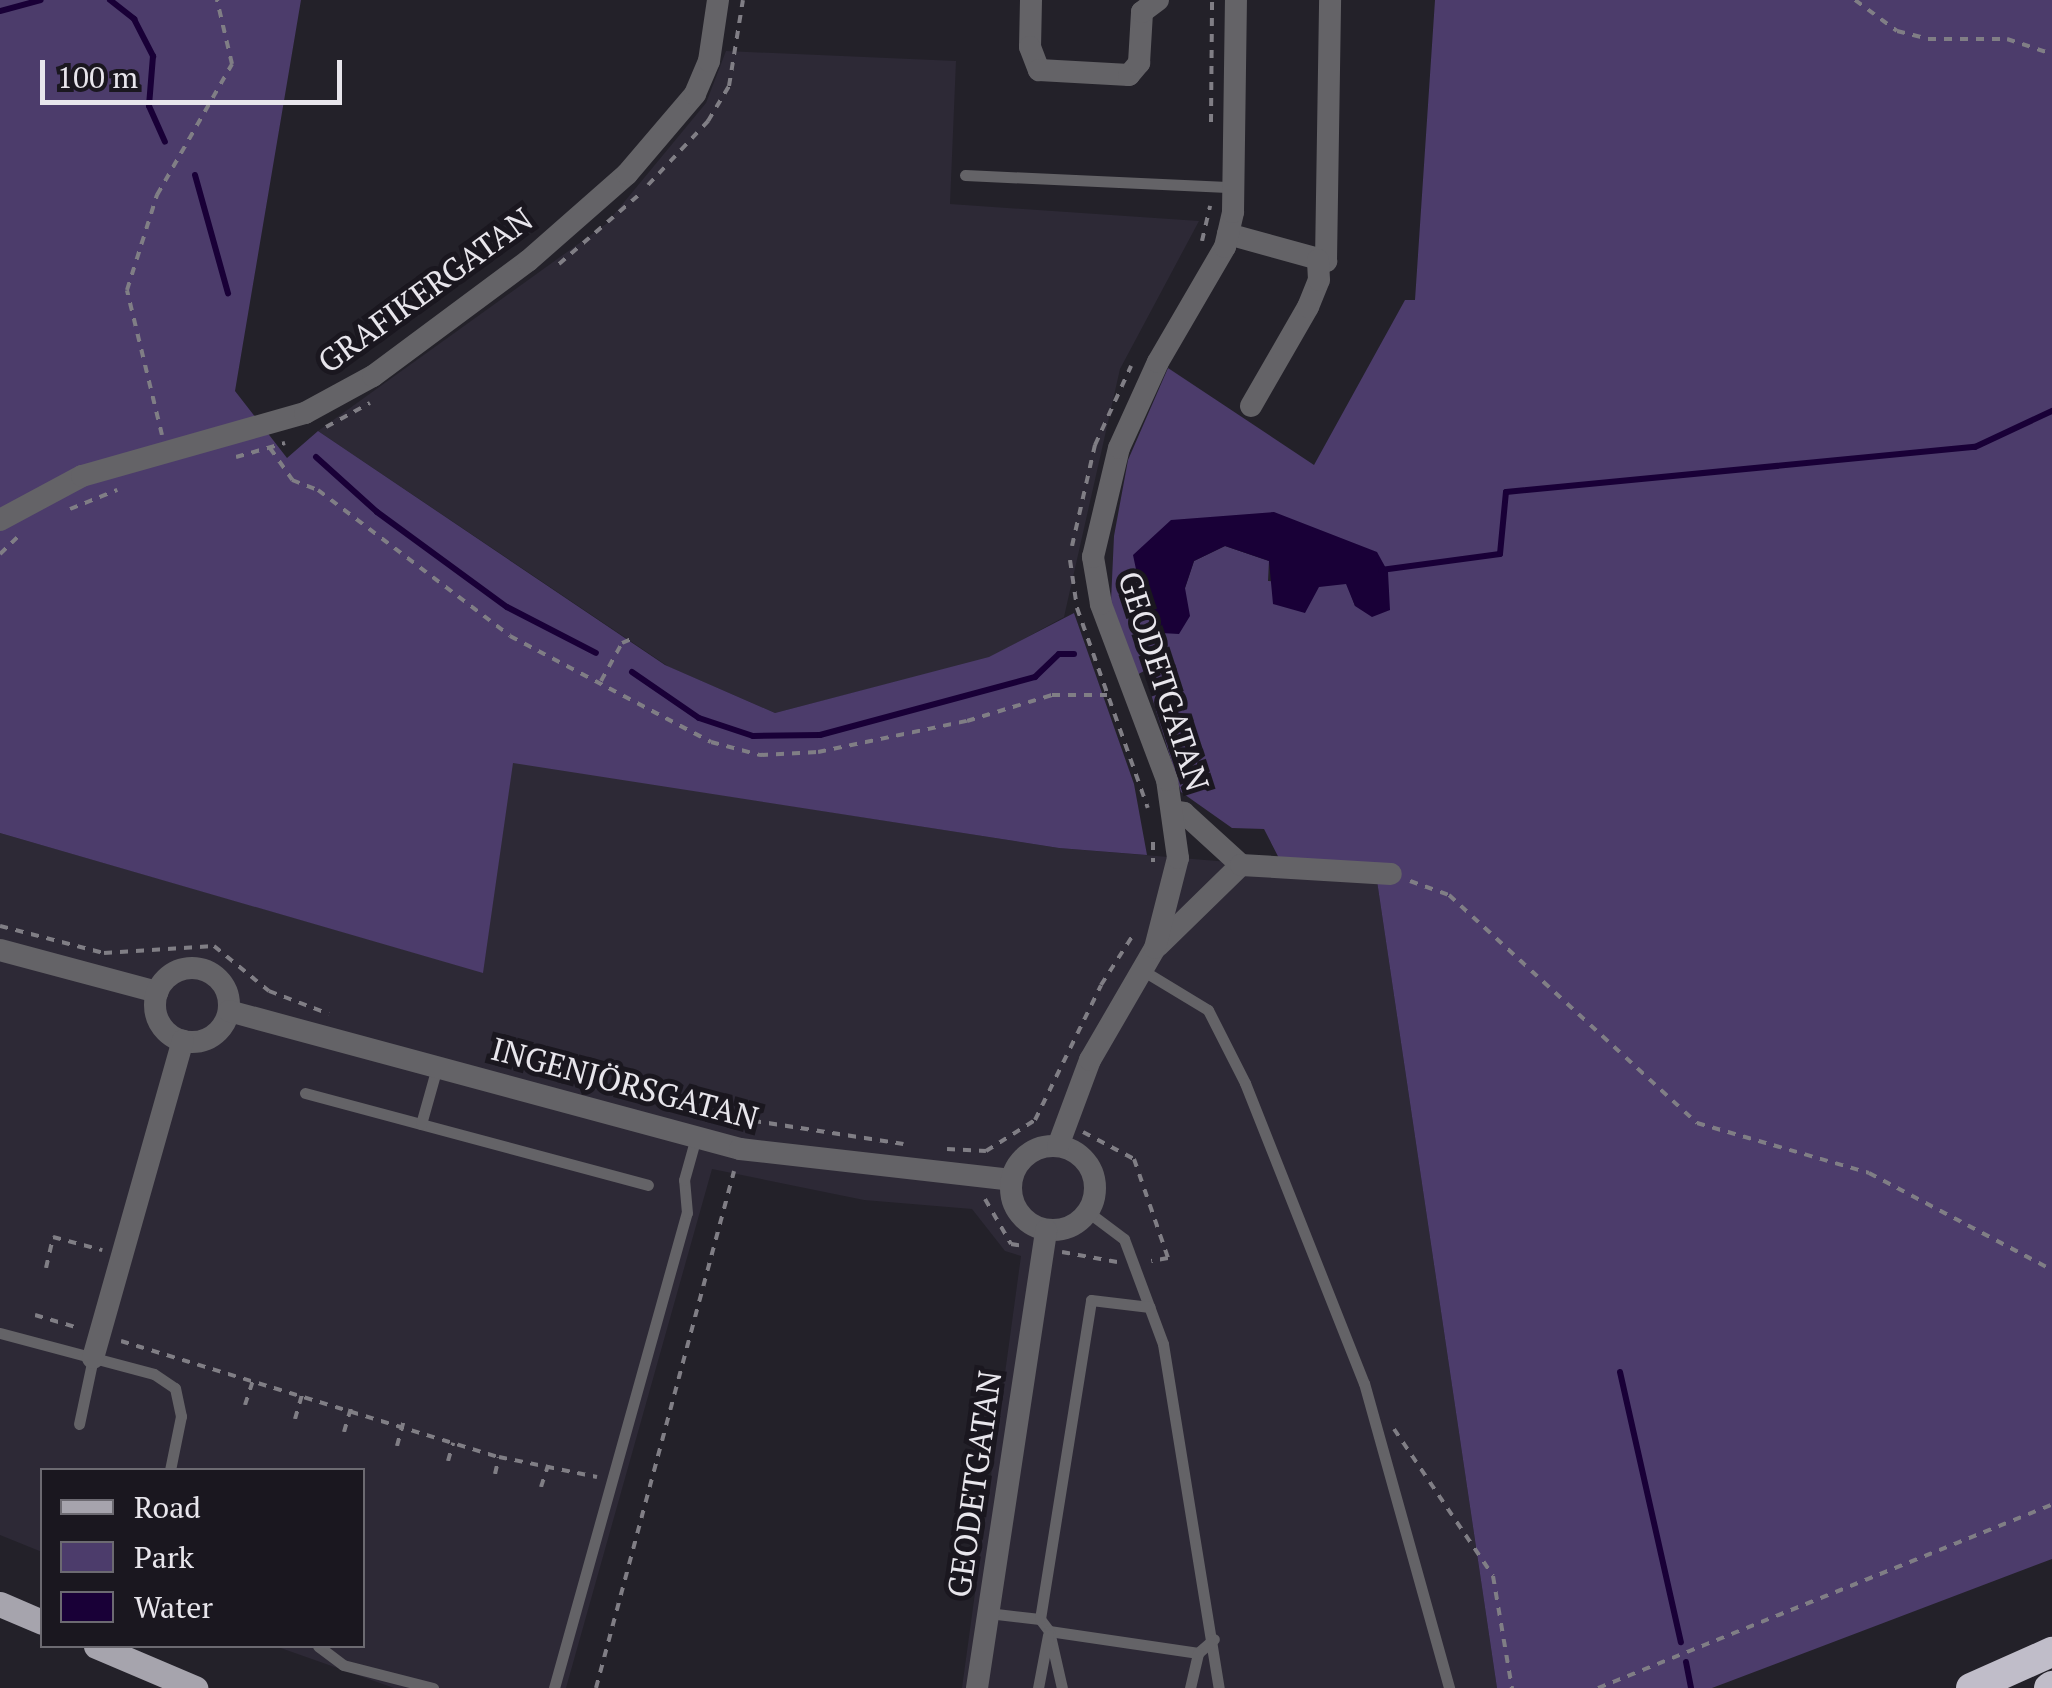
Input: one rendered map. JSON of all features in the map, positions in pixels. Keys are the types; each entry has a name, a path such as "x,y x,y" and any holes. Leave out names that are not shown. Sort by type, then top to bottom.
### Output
{"highway":[{"path":"1971,1688 2052,1652"}],"main road":[{"path":"0,1604 40,1621"},
{"path":"101,1648 194,1688"}],"street":[{"name":"GRAFIKERGATAN","path":"0,520 82,476 305,413 373,376 528,260 627,174 695,94 709,62 718,0"},
{"path":"1031,0 1030,47 1040,70 1129,75 1139,63 1142,12 1158,0"},
{"name":"GEODETGATAN","path":"1061,1136 1090,1060 1156,948 1178,858 1101,604 1093,558 1119,448 1228,234 1222,187 1236,0"},
{"path":"1228,234 1326,261 1331,244 1330,0"},
{"path":"1252,406 1320,280 1318,260"},
{"path":"1162,815 1184,812 1242,865 1391,874"},
{"path":"1156,948 1242,865"},
{"path":"0,950 157,992"},
{"path":"208,970 225,987 229,1011 218,1032 183,1042 162,1028 157,992 172,973 208,970"},
{"name":"INGENJÖRSGATAN","path":"229,1011 740,1150 1012,1180"},
{"path":"93,1358 183,1042"},
{"path":"1061,1136 1089,1165 1096,1189 1088,1212 1070,1228 1046,1230 1022,1218 1012,1180 1023,1158 1061,1136"},
{"name":"GEODETGATAN","path":"977,1688 1046,1230"}],"lane":[{"path":"965,175 1222,187"},
{"path":"1142,970 1208,1010 1245,1083 1364,1383 1449,1688"},
{"path":"421,1124 437,1068"},
{"path":"305,1093 648,1185"},
{"path":"554,1688 608,1480 687,1213 684,1180 696,1137"},
{"path":"1088,1212 1124,1239 1163,1344 1220,1688"},
{"path":"1062,1688 1049,1631 1040,1619 1091,1300 1150,1307"},
{"path":"0,1333 154,1374 175,1388 181,1416 170,1468"},
{"path":"79,1424 93,1358"},
{"path":"988,1613 1040,1619"},
{"path":"1049,1631 1198,1653"},
{"path":"1038,1688 1049,1631"},
{"path":"1190,1688 1198,1653 1214,1639"},
{"path":"321,1648 343,1664 433,1688"}],"path":[{"path":"166,454 126,290 156,195 232,64 217,0"},
{"path":"1211,130 1212,0"},
{"path":"1855,0 1897,31 1928,39 2007,39 2052,54"},
{"path":"1202,243 1222,187"},
{"path":"1134,361 1095,445 1069,571 1108,696 1162,815"},
{"path":"270,448 292,480 318,490 510,636 711,742 760,754 818,752 967,721 1052,695 1108,696"},
{"path":"601,682 622,643 634,638"},
{"path":"1152,835 1154,867"},
{"path":"1391,874 1450,894 1697,1123 1869,1172 2052,1270"},
{"path":"0,926 104,953 146,954 198,942 214,946 269,991 346,1019"},
{"path":"938,1149 986,1152 1035,1120 1101,984 1138,928"},
{"path":"683,1110 908,1145"},
{"path":"1035,1120 1061,1136 1106,1139 1134,1159 1168,1258 1135,1265"},
{"path":"596,1688 740,1150"},
{"path":"46,1268 54,1237 121,1255"},
{"path":"35,1316 351,1407 453,1443 608,1480"},
{"path":"246,1405 253,1381"},
{"path":"295,1419 302,1393"},
{"path":"344,1432 351,1407"},
{"path":"1385,1415 1493,1576 1512,1688"},
{"path":"397,1446 403,1423"},
{"path":"448,1461 453,1443"},
{"path":"495,1474 500,1456"},
{"path":"541,1487 548,1465"},
{"path":"1598,1688 2052,1504"}],"shaded area":[{"path":"726,51 956,61 950,204 1199,221 1120,369 1064,617 989,658 775,713 669,667 318,431 606,224 706,103"},
{"path":"512,762 1059,848 1376,874 1497,1688 962,1688 1021,1256 1005,1251 972,1209 864,1200 712,1169 566,1688 394,1688 281,1648 365,1648 365,1468 40,1468 40,1551 0,1535 0,833 482,972"}],"green space":[{"path":"0,0 301,0 235,391 287,458 318,431 665,665 775,713 989,657 1074,613 1134,784 1147,855 1059,848 513,763 483,973 0,833"},
{"path":"1435,0 2052,0 2052,1559 1712,1688 1497,1688 1376,874 1284,868 1264,829 1232,828 1181,792 1144,671 1135,676 1111,601 1114,536 1128,460 1168,368 1314,465 1405,300 1415,300","holes":["1171,520 1388,572 1355,606 1347,584 1268,581 1269,561 1225,546 1194,561 1185,588"]}],"water":[{"path":"1274,512 1377,552 1388,572 1390,610 1372,617 1355,606 1346,584 1319,587 1305,613 1273,604 1269,561 1225,546 1194,561 1185,588 1190,616 1179,634 1161,633 1145,612 1133,555 1171,520"}],"waterway":[{"path":"0,11 41,0"},
{"path":"110,0 134,19 153,56 149,106 165,142"},
{"path":"195,175 228,293"},
{"path":"1381,570 1500,554 1506,492 1975,447 2052,411"},
{"path":"316,457 377,512 507,607 596,653"},
{"path":"632,672 699,718 753,736 820,735 1035,677 1059,654 1074,654"},
{"path":"1620,1372 1681,1642"},
{"path":"1686,1662 1691,1688"}]}
